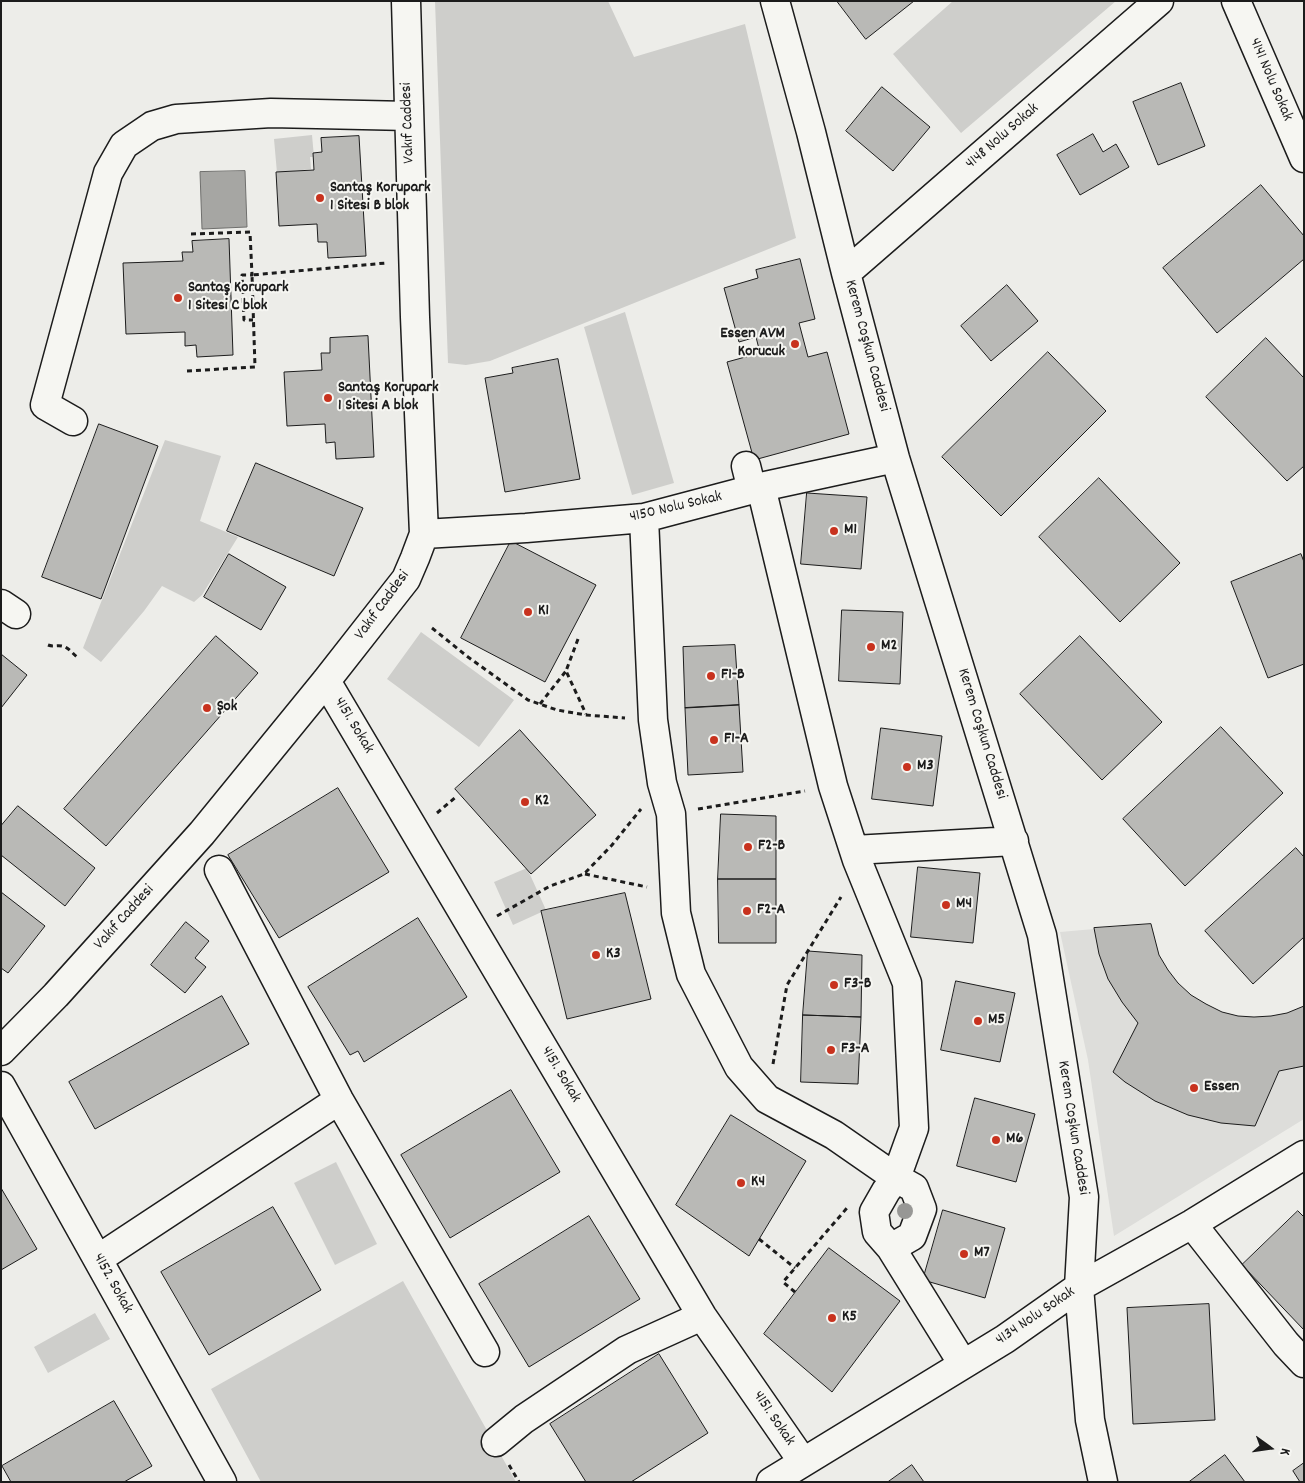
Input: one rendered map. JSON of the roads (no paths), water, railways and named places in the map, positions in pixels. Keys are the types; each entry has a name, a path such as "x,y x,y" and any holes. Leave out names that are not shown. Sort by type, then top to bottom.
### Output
{"street":[{"name":"Vakıf Caddesi","path":"4,1043 56,995 202,833 406,579 416,558 424,534 415,317 406,1"},
{"name":"Kerem Coşkun Caddesi","path":"774,1 811,132 895,458 1042,934 1084,1197 1079,1287 1090,1420 1103,1482"},
{"name":"4148 Nolu Sokak","path":"846,273 1159,1"},
{"name":"4141 Nolu Sokak","path":"1236,1 1304,158"},
{"path":"73,421 46,405 108,172 124,145 152,126 176,119 271,113 409,116"},
{"name":"4150 Nolu Sokak","path":"424,534 644,518 753,481 895,458"},
{"path":"753,481 833,786 857,859 907,983 914,1128 896,1178 874,1212 877,1232 891,1248 963,1364"},
{"path":"644,518 653,720 662,783 671,814 676,913 691,974 739,1067 767,1099 834,1135 896,1178 914,1188 922,1208 912,1236 891,1248"},
{"name":"4151. Sokak","path":"326,681 702,1316 803,1462"},
{"path":"857,859 1014,841"},
{"path":"220,870 339,1100 485,1352"},
{"name":"4152. Sokak","path":"1,1086 222,1482"},
{"path":"98,1258 339,1100"},
{"name":"4134 Nolu Sokak","path":"771,1482 1005,1338 1079,1287 1192,1224 1304,1155"},
{"path":"1192,1224 1286,1344 1304,1363"},
{"path":"496,1442 524,1419 627,1350 702,1316"}],"place":[{"name":"Santaş Korupark 1 Sitesi B blok","path":"320,198"},
{"name":"Santaş Korupark 1 Sitesi C blok","path":"178,298"},
{"name":"Essen AVM Korucuk","path":"795,344"},
{"name":"Santaş Korupark 1 Sitesi A blok","path":"328,398"},
{"name":"M1","path":"834,531"},
{"name":"K1","path":"528,612"},
{"name":"M2","path":"871,647"},
{"name":"F1-B","path":"711,676"},
{"name":"Şok","path":"207,708"},
{"name":"F1-A","path":"714,740"},
{"name":"M3","path":"907,767"},
{"name":"K2","path":"525,802"},
{"name":"F2-B","path":"748,847"},
{"name":"M4","path":"946,905"},
{"name":"F2-A","path":"747,911"},
{"name":"K3","path":"596,955"},
{"name":"F3-B","path":"834,985"},
{"name":"M5","path":"978,1021"},
{"name":"F3-A","path":"831,1050"},
{"name":"Essen","path":"1194,1088"},
{"name":"M6","path":"996,1140"},
{"name":"K4","path":"741,1183"},
{"name":"M7","path":"964,1254"},
{"name":"K5","path":"832,1318"}]}
